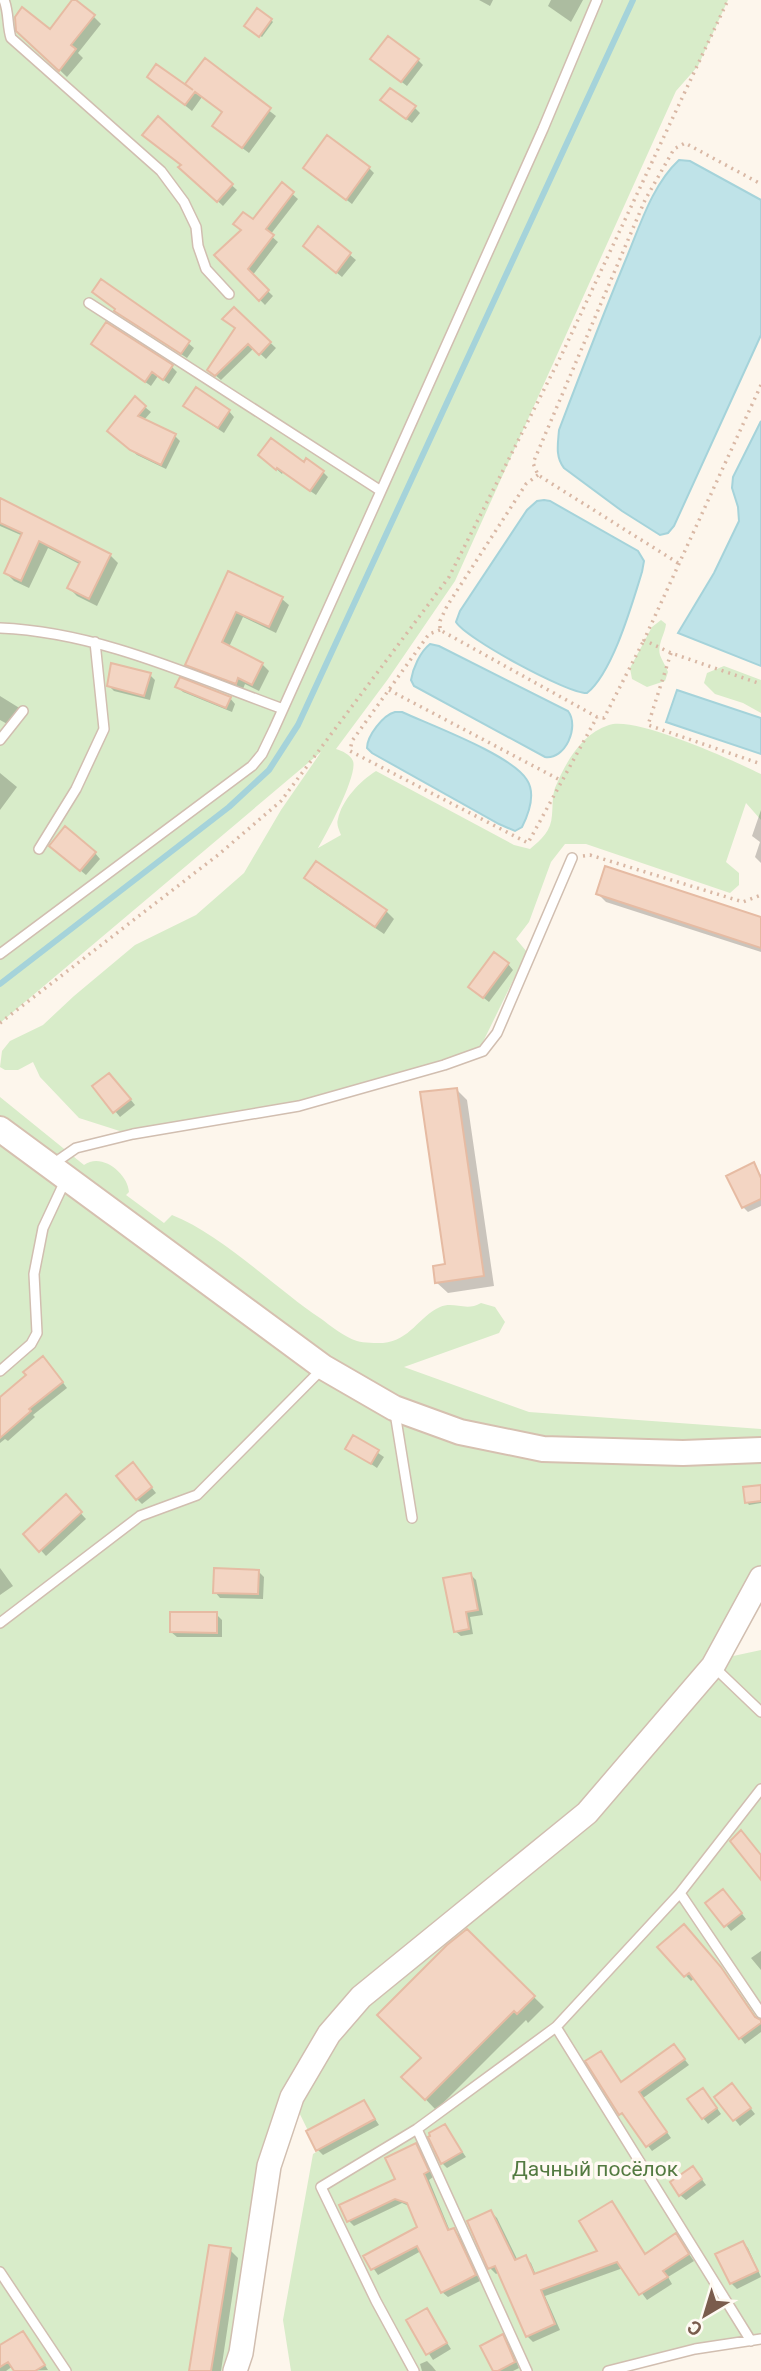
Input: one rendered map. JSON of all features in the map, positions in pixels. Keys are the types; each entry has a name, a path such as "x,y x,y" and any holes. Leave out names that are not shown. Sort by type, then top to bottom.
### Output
{"main road":[{"path":"0,1129 323,1367 394,1408 460,1432 543,1449 683,1453 761,1450"}],"street":[{"path":"239,2365 268,2166 292,2097 329,2034 361,1997 587,1813 713,1666 761,1578"}],"lane":[{"path":"4,0 8,10 10,38 161,171 184,202 196,227 198,246 206,269 229,294"},
{"path":"0,954 252,766 262,754 543,129 597,0"},
{"path":"89,303 382,491"},
{"path":"0,628 108,645 283,709"},
{"path":"39,849 76,789 104,729 95,642"},
{"path":"0,740 23,711"},
{"path":"0,1371 31,1344 37,1333 34,1274 43,1228 57,1173 76,1148 133,1134 299,1106 444,1065 483,1051 497,1033 572,858"},
{"path":"0,1623 140,1516 197,1495 323,1367"},
{"path":"394,1408 412,1518"},
{"path":"713,1666 761,1712"},
{"path":"414,2371 376,2301 321,2187 418,2129 556,2027 680,1893 761,1788"},
{"path":"680,1893 761,2013"},
{"path":"556,2027 751,2341"},
{"path":"418,2129 527,2371"},
{"path":"0,2272 66,2371"},
{"path":"608,2371 695,2350 761,2339"}],"path":[{"path":"0,1023 218,855 281,801 449,577 562,354 728,0"},
{"path":"678,563 538,475 533,463 645,200 674,149 685,143 761,184"},
{"path":"597,717 528,843 350,751 352,741 429,634 440,630 597,717 604,718 644,640 761,385"},
{"path":"440,630 440,621 447,606 526,484 538,475"},
{"path":"644,640 671,653 761,684"},
{"path":"671,653 648,725 761,764"},
{"path":"389,690 562,781"},
{"path":"572,858 590,855 743,902 761,895"}],"green space":[{"path":"0,0 728,0 698,66 676,91 455,581 336,749 350,756 353,768 341,804 318,848 341,835 337,821 343,805 358,786 376,771 514,845 530,849 548,830 555,788 576,750 599,729 622,724 685,741 761,774 761,820 746,803 726,862 739,873 739,885 730,893 586,844 565,844 551,862 529,922 516,939 527,952 480,1048 328,1097 126,1133 79,1118 40,1077 33,1062 18,1070 5,1070 0,1067 2,1051 10,1041 43,1025 135,945 196,915 244,873 281,810 321,752 0,1023"},
{"path":"661,620 666,624 659,651 668,672 665,681 647,687 632,679 630,668 652,627"},
{"path":"724,666 761,680 761,713 743,703 715,694 704,683 707,673"},
{"name":"Дачный посёлок","path":"0,1097 84,1165 98,1161 113,1167 128,1185 129,1192 126,1195 164,1223 172,1215 209,1235 303,1306 352,1339 370,1343 393,1341 408,1333 432,1311 445,1305 470,1307 481,1303 495,1307 505,1322 499,1333 404,1367 529,1412 761,1429 761,1578 724,1658 761,1650 761,2339 608,2371 291,2371 283,2320 313,2154 318,2151 292,2098 235,2371 0,2371"}],"water":[{"path":"679,160 690,161 761,200 761,335 674,526 668,533 660,535 564,468 559,459 558,445 559,430 642,220 661,181"},
{"path":"761,421 761,666 678,633 714,573 739,521 732,488 733,477"},
{"path":"544,500 638,551 644,561 621,637 605,670 587,693 560,685 518,664 463,630 456,622 460,611 527,510 537,501"},
{"path":"430,644 439,646 568,711 572,725 564,748 552,757 545,757 414,686 411,680 415,665"},
{"path":"677,690 761,718 761,754 666,722"},
{"path":"402,712 469,742 518,770 527,780 531,791 529,810 522,827 515,831 499,824 372,753 367,748 373,732 386,717"}],"building":[{"path":"72,0 76,0 95,15 71,45 76,49 59,71 16,31 15,17 22,7 50,29"},
{"path":"257,8 272,19 259,37 244,26"},
{"path":"388,36 419,59 401,82 370,59"},
{"path":"205,58 271,108 242,148 212,126 222,112 195,92 185,105 147,77 156,64 193,90 185,84"},
{"path":"390,88 416,106 406,119 380,100"},
{"path":"158,116 233,184 217,202 178,167 181,165 142,135"},
{"path":"327,135 370,167 346,200 303,168"},
{"path":"282,182 294,192 266,229 274,235 248,269 269,290 259,301 214,255 241,230 233,224 243,212 253,219"},
{"path":"318,226 351,253 336,273 303,246"},
{"path":"101,279 190,341 181,354 114,311 115,309 92,292"},
{"path":"234,307 271,342 259,355 248,344 215,376 207,370 235,328 222,319"},
{"path":"106,322 173,365 163,380 152,372 145,382 91,344"},
{"path":"196,387 230,410 218,428 183,406"},
{"path":"135,396 146,406 138,416 176,434 161,465 130,450 107,431"},
{"path":"271,438 304,462 306,458 324,471 310,491 258,455"},
{"path":"0,498 111,554 89,599 67,588 80,562 39,541 21,581 4,573 22,533 0,523"},
{"path":"228,571 283,597 269,627 236,612 222,642 263,663 252,685 238,678 236,684 185,665"},
{"path":"111,663 151,673 144,696 107,686"},
{"path":"180,677 231,697 226,708 175,687"},
{"path":"65,826 96,852 80,871 49,846"},
{"path":"316,861 387,910 375,927 304,878"},
{"path":"605,866 761,917 761,948 596,894"},
{"path":"494,952 509,963 483,998 468,987"},
{"path":"109,1073 131,1099 113,1113 92,1086"},
{"path":"457,1088 484,1276 435,1283 433,1266 445,1264 420,1092"},
{"path":"754,1162 761,1178 761,1199 742,1208 726,1176"},
{"path":"43,1356 63,1382 29,1409 31,1411 0,1438 0,1397 26,1375 23,1372"},
{"path":"353,1435 379,1450 371,1464 345,1449"},
{"path":"133,1462 152,1487 136,1500 116,1476"},
{"path":"761,1485 761,1501 745,1503 743,1487"},
{"path":"66,1494 82,1512 39,1552 23,1534"},
{"path":"214,1568 259,1570 258,1594 213,1593"},
{"path":"471,1573 478,1610 466,1612 469,1629 454,1632 443,1578"},
{"path":"170,1612 217,1612 217,1633 170,1632"},
{"path":"741,1830 761,1855 761,1880 730,1841"},
{"path":"723,1889 742,1913 724,1927 705,1903"},
{"path":"684,1924 721,1967 755,2017 761,2020 761,2023 739,2039 689,1973 684,1977 657,1947"},
{"path":"467,1929 535,1996 517,2014 514,2011 425,2100 401,2077 421,2058 377,2015 447,1945"},
{"path":"674,2044 685,2059 639,2092 667,2132 646,2147 622,2113 619,2115 585,2061 601,2051 621,2082"},
{"path":"732,2083 751,2108 733,2121 714,2097"},
{"path":"703,2088 717,2108 702,2119 687,2099"},
{"path":"364,2100 375,2119 316,2151 306,2131"},
{"path":"445,2124 462,2152 441,2164 428,2137 429,2133"},
{"path":"416,2143 429,2171 424,2174 448,2230 454,2228 476,2275 441,2293 417,2246 371,2270 363,2256 417,2227 407,2203 395,2199 347,2222 339,2205 395,2179 385,2158"},
{"path":"693,2166 702,2179 679,2196 670,2182"},
{"path":"612,2201 645,2254 676,2233 689,2254 663,2271 668,2277 639,2295 617,2262 541,2290 555,2324 526,2337 495,2266 488,2269 467,2221 491,2210 515,2260 526,2255 534,2274 597,2251 579,2221"},
{"path":"743,2241 758,2271 730,2284 715,2254"},
{"path":"209,2245 231,2248 211,2371 189,2371"},
{"path":"427,2308 447,2343 426,2355 406,2320"},
{"path":"23,2331 45,2365 35,2371 14,2371 8,2362 0,2367 0,2345"},
{"path":"503,2334 515,2362 493,2371 480,2346"}],"waterway":[{"path":"0,984 229,807 269,770 298,725 633,0"}]}
